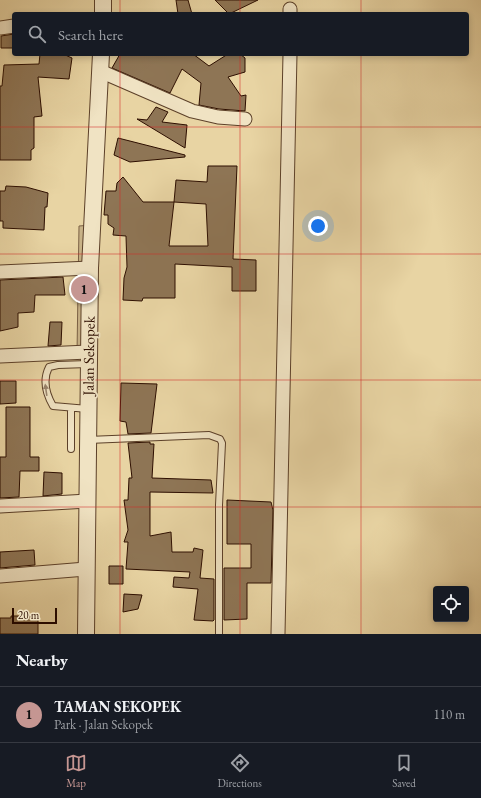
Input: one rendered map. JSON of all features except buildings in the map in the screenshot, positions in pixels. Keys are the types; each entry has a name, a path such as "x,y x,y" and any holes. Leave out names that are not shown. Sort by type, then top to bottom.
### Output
{"street":[{"path":"103,12 104,0"},
{"path":"0,28 12,26"},
{"name":"Jalan Sekopek","path":"86,634 86,569 82,502 88,440 90,268 101,56"},
{"path":"278,634 290,56"},
{"path":"100,71 192,111 218,117 246,119"},
{"path":"0,272 90,268"},
{"path":"0,356 88,358"},
{"path":"0,506 82,502"},
{"path":"0,576 86,569"}],"lane":[{"path":"88,358 49,367 46,374 46,395 53,406 71,409 88,409"},
{"path":"71,409 71,449"},
{"path":"88,440 209,435 220,439 222,444 219,505 219,634"}],"shaded area":[{"path":"92,225 88,352 77,353 79,226"}],"place":[{"name":"TAMAN SEKOPEK","path":"84,289"}]}
